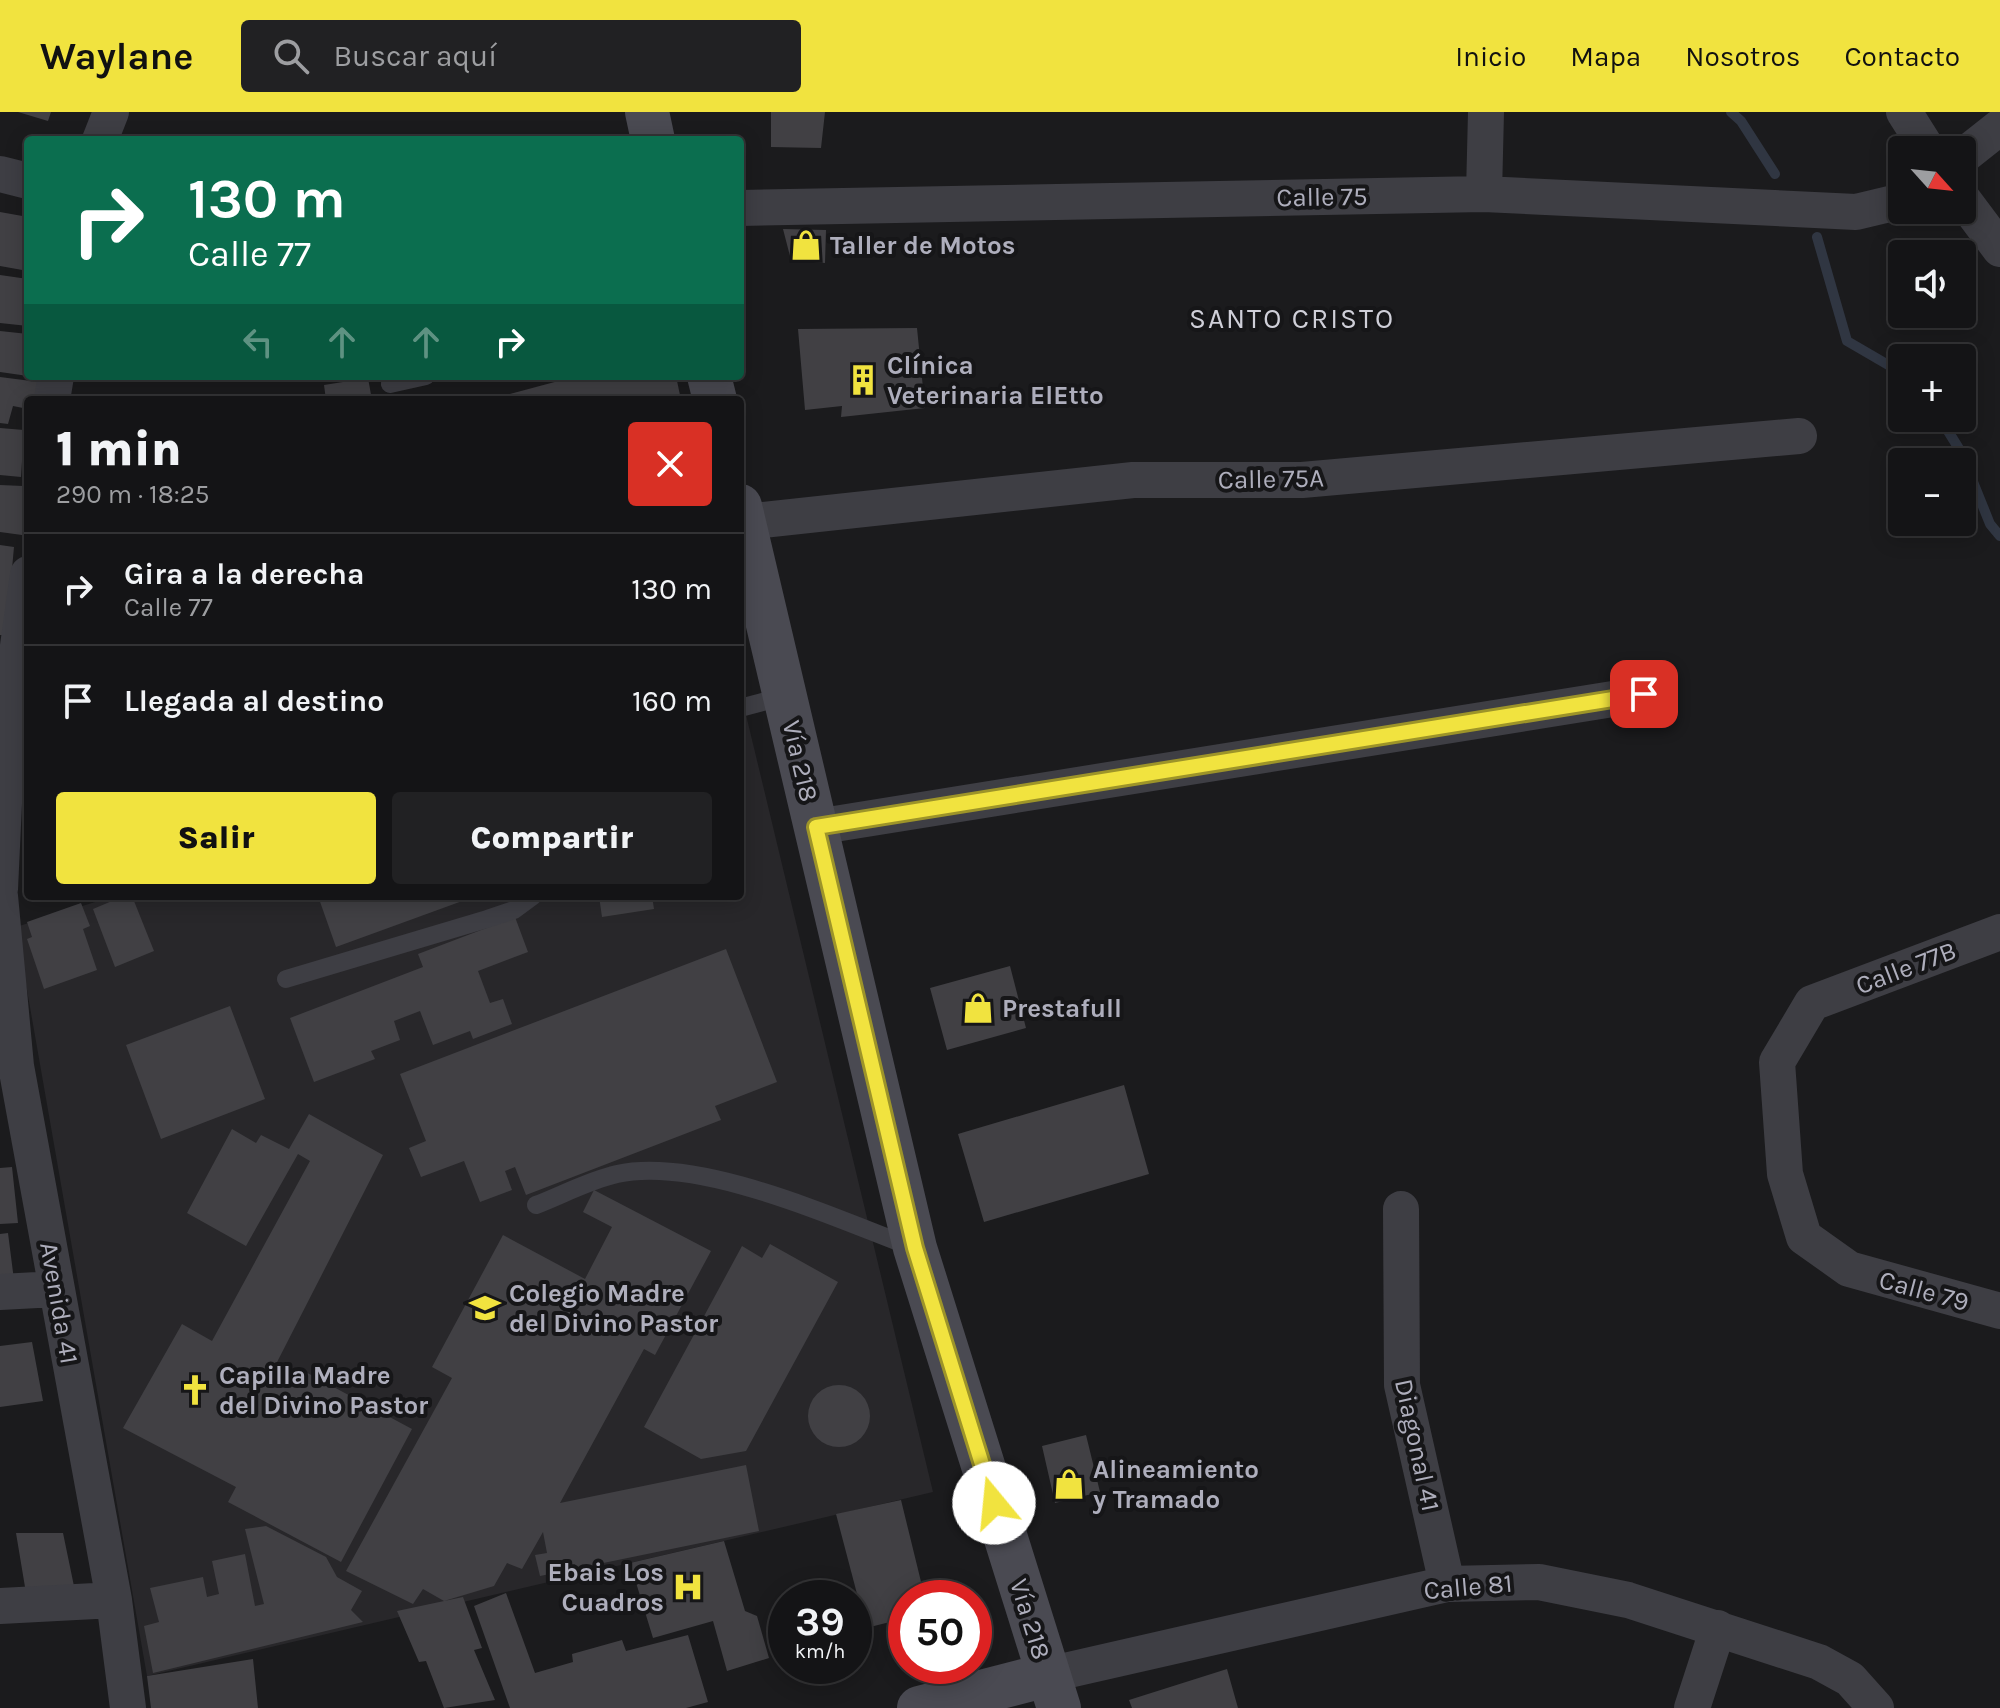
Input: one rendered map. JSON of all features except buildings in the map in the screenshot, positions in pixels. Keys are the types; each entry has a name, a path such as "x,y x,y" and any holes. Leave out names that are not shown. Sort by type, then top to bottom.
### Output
{"main road":[{"path":"647,112 652,136"},
{"name":"Vía 218","path":"744,533 915,1248 1053,1691"},
{"path":"919,1708 1053,1691"}],"street":[{"path":"102,136 111,112"},
{"path":"1484,194 1486,112"},
{"path":"1904,112 1919,136"},
{"path":"1976,146 2000,127"},
{"path":"0,174 24,180"},
{"name":"Calle 75","path":"744,208 1484,194 1856,212 1888,204"},
{"path":"1976,217 2000,249"},
{"name":"Calle 75A","path":"744,533 1133,480 1302,480 1799,436"},
{"path":"0,889 12,717 24,610"},
{"path":"816,827 1644,694"},
{"name":"Avenida 41","path":"0,896 8,1067 56,1289 114,1600 128,1708"},
{"name":"Calle 77B","path":"1812,1003 2000,932"},
{"name":"Calle 79","path":"1812,1003 1777,1062 1785,1174 1804,1237 1849,1269 2000,1311"},
{"name":"Diagonal 41","path":"1401,1209 1402,1385 1447,1584"},
{"path":"0,1292 56,1289"},
{"name":"Calle 81","path":"1053,1691 1447,1584 1539,1582 1628,1600 1819,1662 1850,1679 1874,1706"},
{"path":"0,1606 114,1600"},
{"path":"1692,1708 1718,1628"}],"lane":[{"path":"390,384 408,380"},
{"path":"744,707 785,696"},
{"path":"286,979 487,919 514,910 528,900"},
{"path":"536,1205 617,1174 668,1172 743,1186 915,1248"}],"shaded area":[{"name":"Colegio Madre del Divino Pastor","path":"744,706 933,1492 147,1676 16,927 101,900 744,900"}],"waterway":[{"path":"1731,112 1741,121 1775,174"},
{"path":"1817,237 1847,341 1888,365"},
{"path":"1949,432 1961,452 1990,524 2000,536"}],"place":[{"name":"Taller de Motos","path":"806,245"},
{"name":"Clínica Veterinaria ElEtto","path":"863,380"},
{"name":"Prestafull","path":"978,1008"},
{"name":"Colegio Madre del Divino Pastor","path":"485,1308"},
{"name":"Capilla Madre del Divino Pastor","path":"195,1390"},
{"name":"Alineamiento y Tramado","path":"1069,1484"},
{"name":"Ebais Los Cuadros","path":"688,1587"}],"district":[{"name":"SANTO CRISTO","path":"1292,318"}],"route":[{"path":"994,1503 915,1248 816,827 1644,694"}]}
